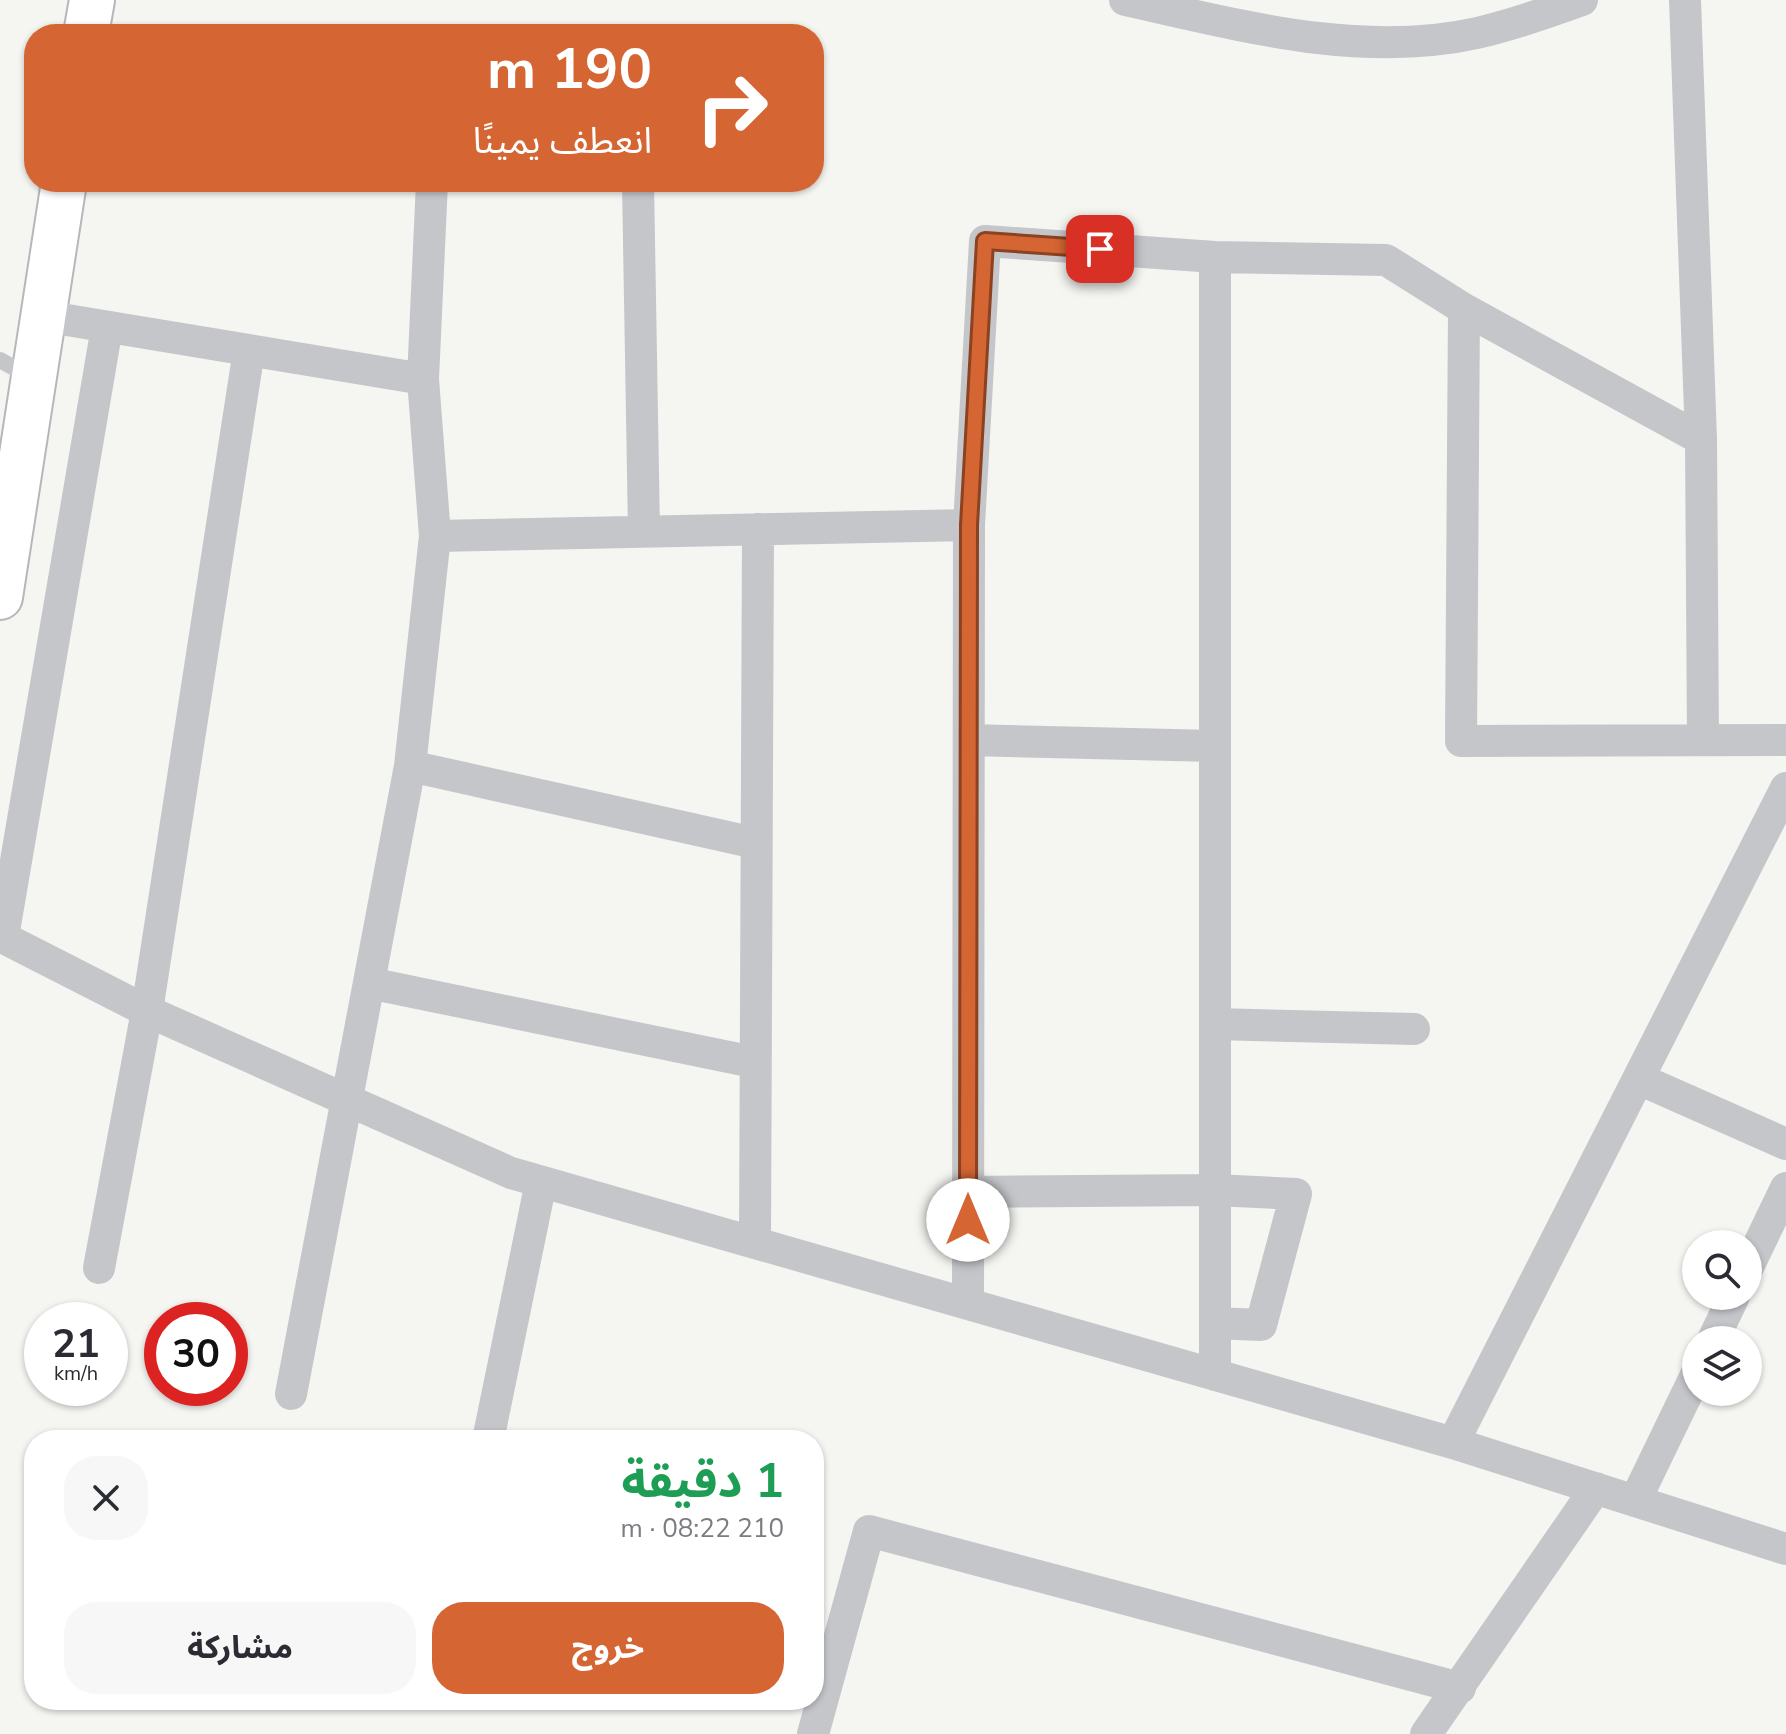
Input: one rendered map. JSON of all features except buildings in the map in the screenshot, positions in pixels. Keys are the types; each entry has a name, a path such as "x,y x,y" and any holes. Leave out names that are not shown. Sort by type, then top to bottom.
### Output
{"main road":[{"path":"88,24 92,0"},
{"path":"0,597 17,370 43,316 62,192"}],"street":[{"path":"1125,0 1257,29 1381,43 1476,34 1582,0"},
{"path":"1685,0 1701,439 1703,740"},
{"path":"291,1394 410,766 435,536 423,379 432,192"},
{"path":"638,192 644,531"},
{"path":"968,1304 969,525 985,241 1215,257 1386,260 1464,309 1701,439"},
{"path":"1215,257 1215,1375"},
{"path":"1464,309 1461,741 1786,740"},
{"path":"43,316 423,379"},
{"path":"107,327 1,936 147,1011 511,1173 1453,1443 1783,1551"},
{"path":"99,1268 147,1011 249,350"},
{"path":"435,536 969,525"},
{"path":"755,1243 753,1062 758,529"},
{"path":"969,740 1215,746"},
{"path":"410,766 755,843"},
{"path":"1453,1443 1786,788"},
{"path":"369,983 753,1062"},
{"path":"1215,1024 1414,1029"},
{"path":"1639,1079 1786,1144"},
{"path":"490,1430 541,1182"},
{"path":"1762,1238 1786,1188"},
{"path":"968,1192 1215,1190 1296,1194 1261,1325 1215,1323"},
{"path":"1635,1501 1682,1404"},
{"path":"1426,1734 1596,1488"},
{"path":"824,1694 869,1531 1460,1688"},
{"path":"813,1734 820,1710"}],"route":[{"path":"968,1220 969,525 985,241 1100,249"}]}
